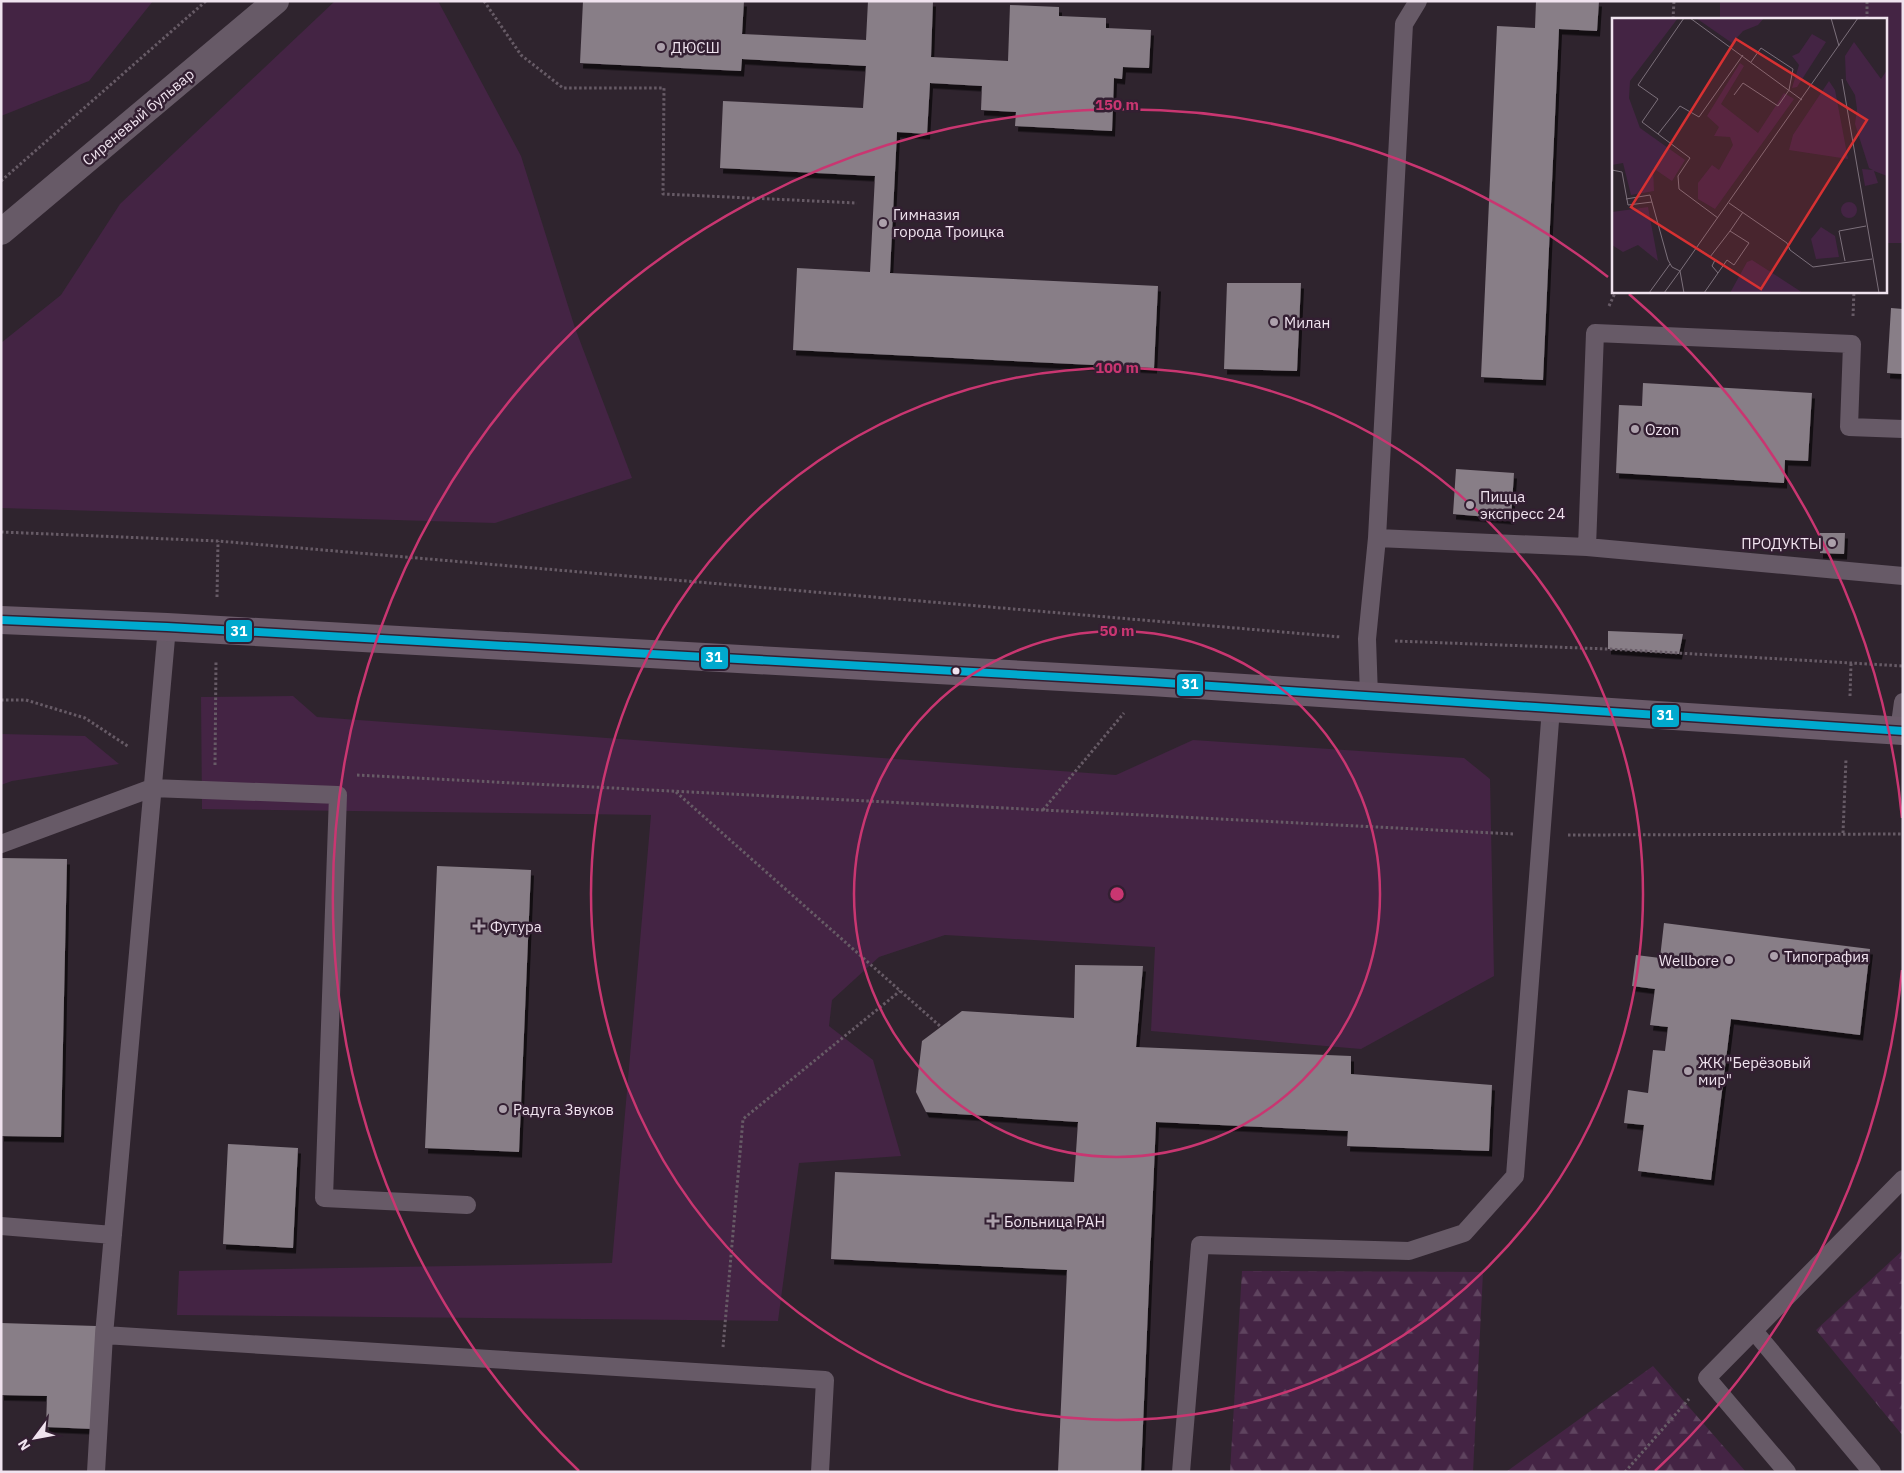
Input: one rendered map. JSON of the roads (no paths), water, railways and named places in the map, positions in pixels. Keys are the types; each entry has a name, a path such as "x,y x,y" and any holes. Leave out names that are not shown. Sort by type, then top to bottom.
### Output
{"main road":[{"path":"1,620 167,627 1151,682 1901,731"}],"street":[{"name":"Сиреневый бульвар","path":"1,232 276,1"}],"lane":[{"path":"1369,696 1367,640 1377,538 1404,24 1418,1"},
{"path":"1587,546 1595,333 1852,344 1849,427 1903,429"},
{"path":"1377,538 1587,546 1903,576"},
{"path":"96,1472 104,1334 167,627"},
{"path":"1901,731 1903,702"},
{"path":"1181,1472 1200,1245 1409,1251 1464,1232 1515,1176 1550,708"},
{"path":"1,844 152,788 338,795 324,1198 467,1205"},
{"path":"1787,1472 1707,1378 1903,1179"},
{"path":"1,1226 113,1234"},
{"path":"1754,1331 1872,1472"},
{"path":"104,1334 721,1375 825,1380 820,1472"}],"place":[{"name":"ДЮСШ","path":"661,47"},
{"name":"Гимназия города Троицка","path":"883,223"},
{"name":"Милан","path":"1274,322"},
{"name":"Ozon","path":"1635,429"},
{"name":"Пицца экспресс 24","path":"1470,505"},
{"name":"ПРОДУКТЫ","path":"1832,543"},
{"name":"Футура","path":"479,926"},
{"name":"Типография","path":"1774,956"},
{"name":"Wellbore","path":"1729,960"},
{"name":"ЖК \"Берёзовый мир\"","path":"1688,1071"},
{"name":"Радуга Звуков","path":"503,1109"},
{"name":"Больница РАН","path":"993,1221"}]}
